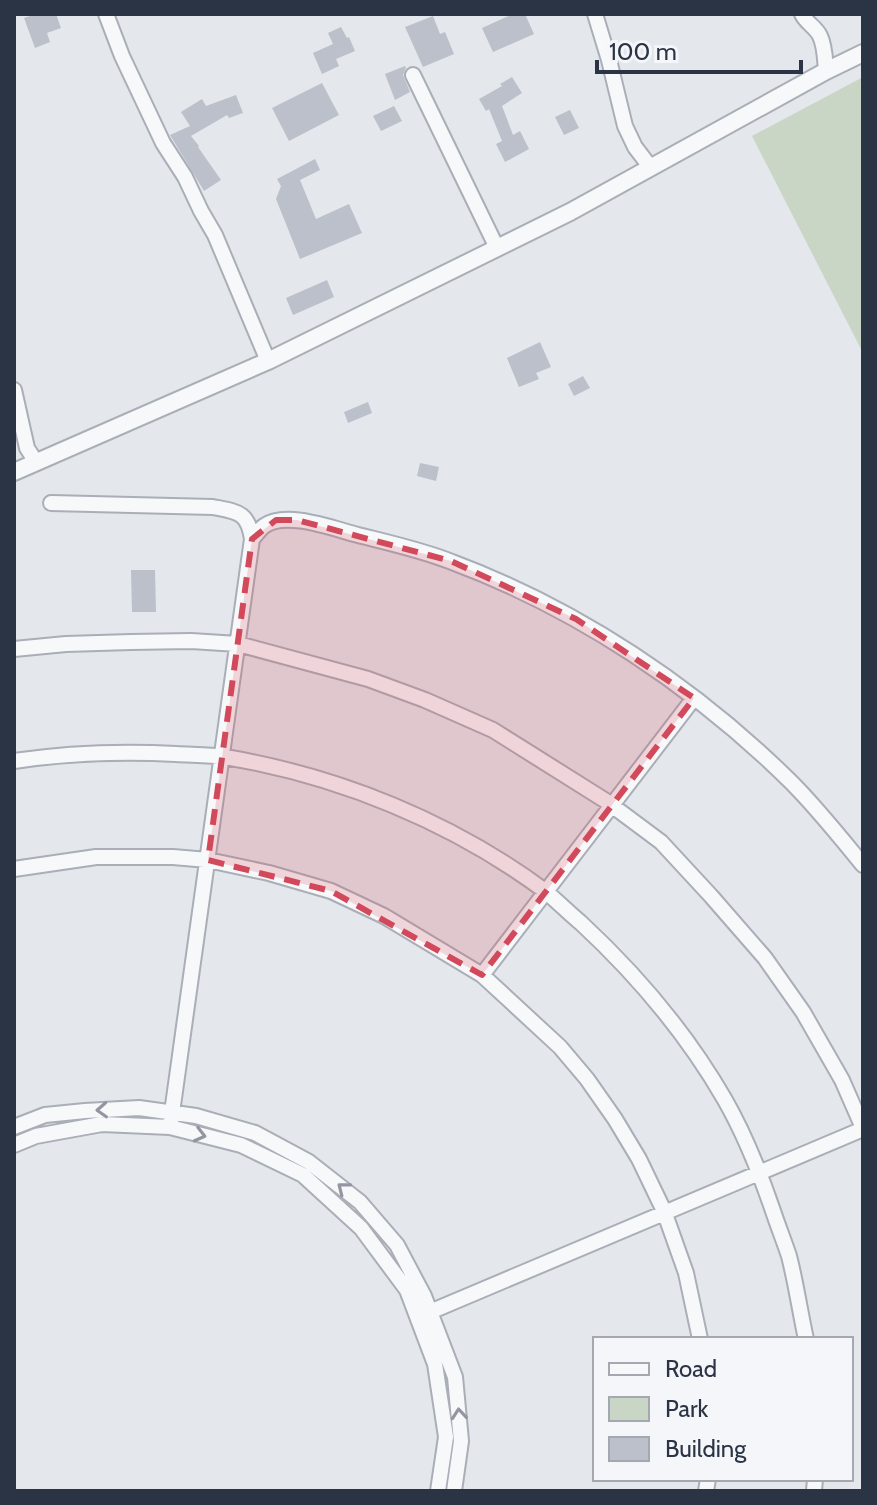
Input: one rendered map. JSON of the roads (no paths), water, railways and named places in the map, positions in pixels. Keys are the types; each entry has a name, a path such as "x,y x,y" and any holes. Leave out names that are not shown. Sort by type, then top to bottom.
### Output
{"street":[{"path":"106,14 163,143 185,177 215,235 268,361"},
{"path":"595,14 625,126 635,147 651,168"},
{"path":"802,14 820,35 826,71"},
{"path":"14,472 268,361 570,212 863,53"},
{"path":"413,75 497,248"},
{"path":"14,390 27,448 36,462"},
{"path":"51,503 213,507 231,510 250,524 252,539 170,1127"},
{"path":"252,539 264,526 276,520 297,520 451,561 576,619 634,655 740,735 792,783 863,865"},
{"path":"14,649 131,642 238,644 368,679 493,730 606,801 661,842 765,958 803,1012 842,1080 863,1128 424,1314"},
{"path":"482,975 694,698"},
{"path":"14,761 131,751 222,757 283,769 345,787 403,809 515,870 547,893 602,943 656,1001 695,1052 726,1102 757,1166 789,1257 806,1337"},
{"path":"14,869 96,857 173,857 208,860 269,873 331,891 384,916 482,975 560,1047 615,1119 664,1211 686,1273 700,1337"},
{"path":"14,1127 45,1115 85,1111 139,1108 196,1116 255,1133 309,1162 360,1202 397,1245 424,1314 455,1377 461,1441 449,1474 438,1491"},
{"path":"14,1145 36,1136 102,1124 170,1127 241,1145 303,1175 361,1228 424,1314"},
{"path":"449,1474 454,1491"}]}
